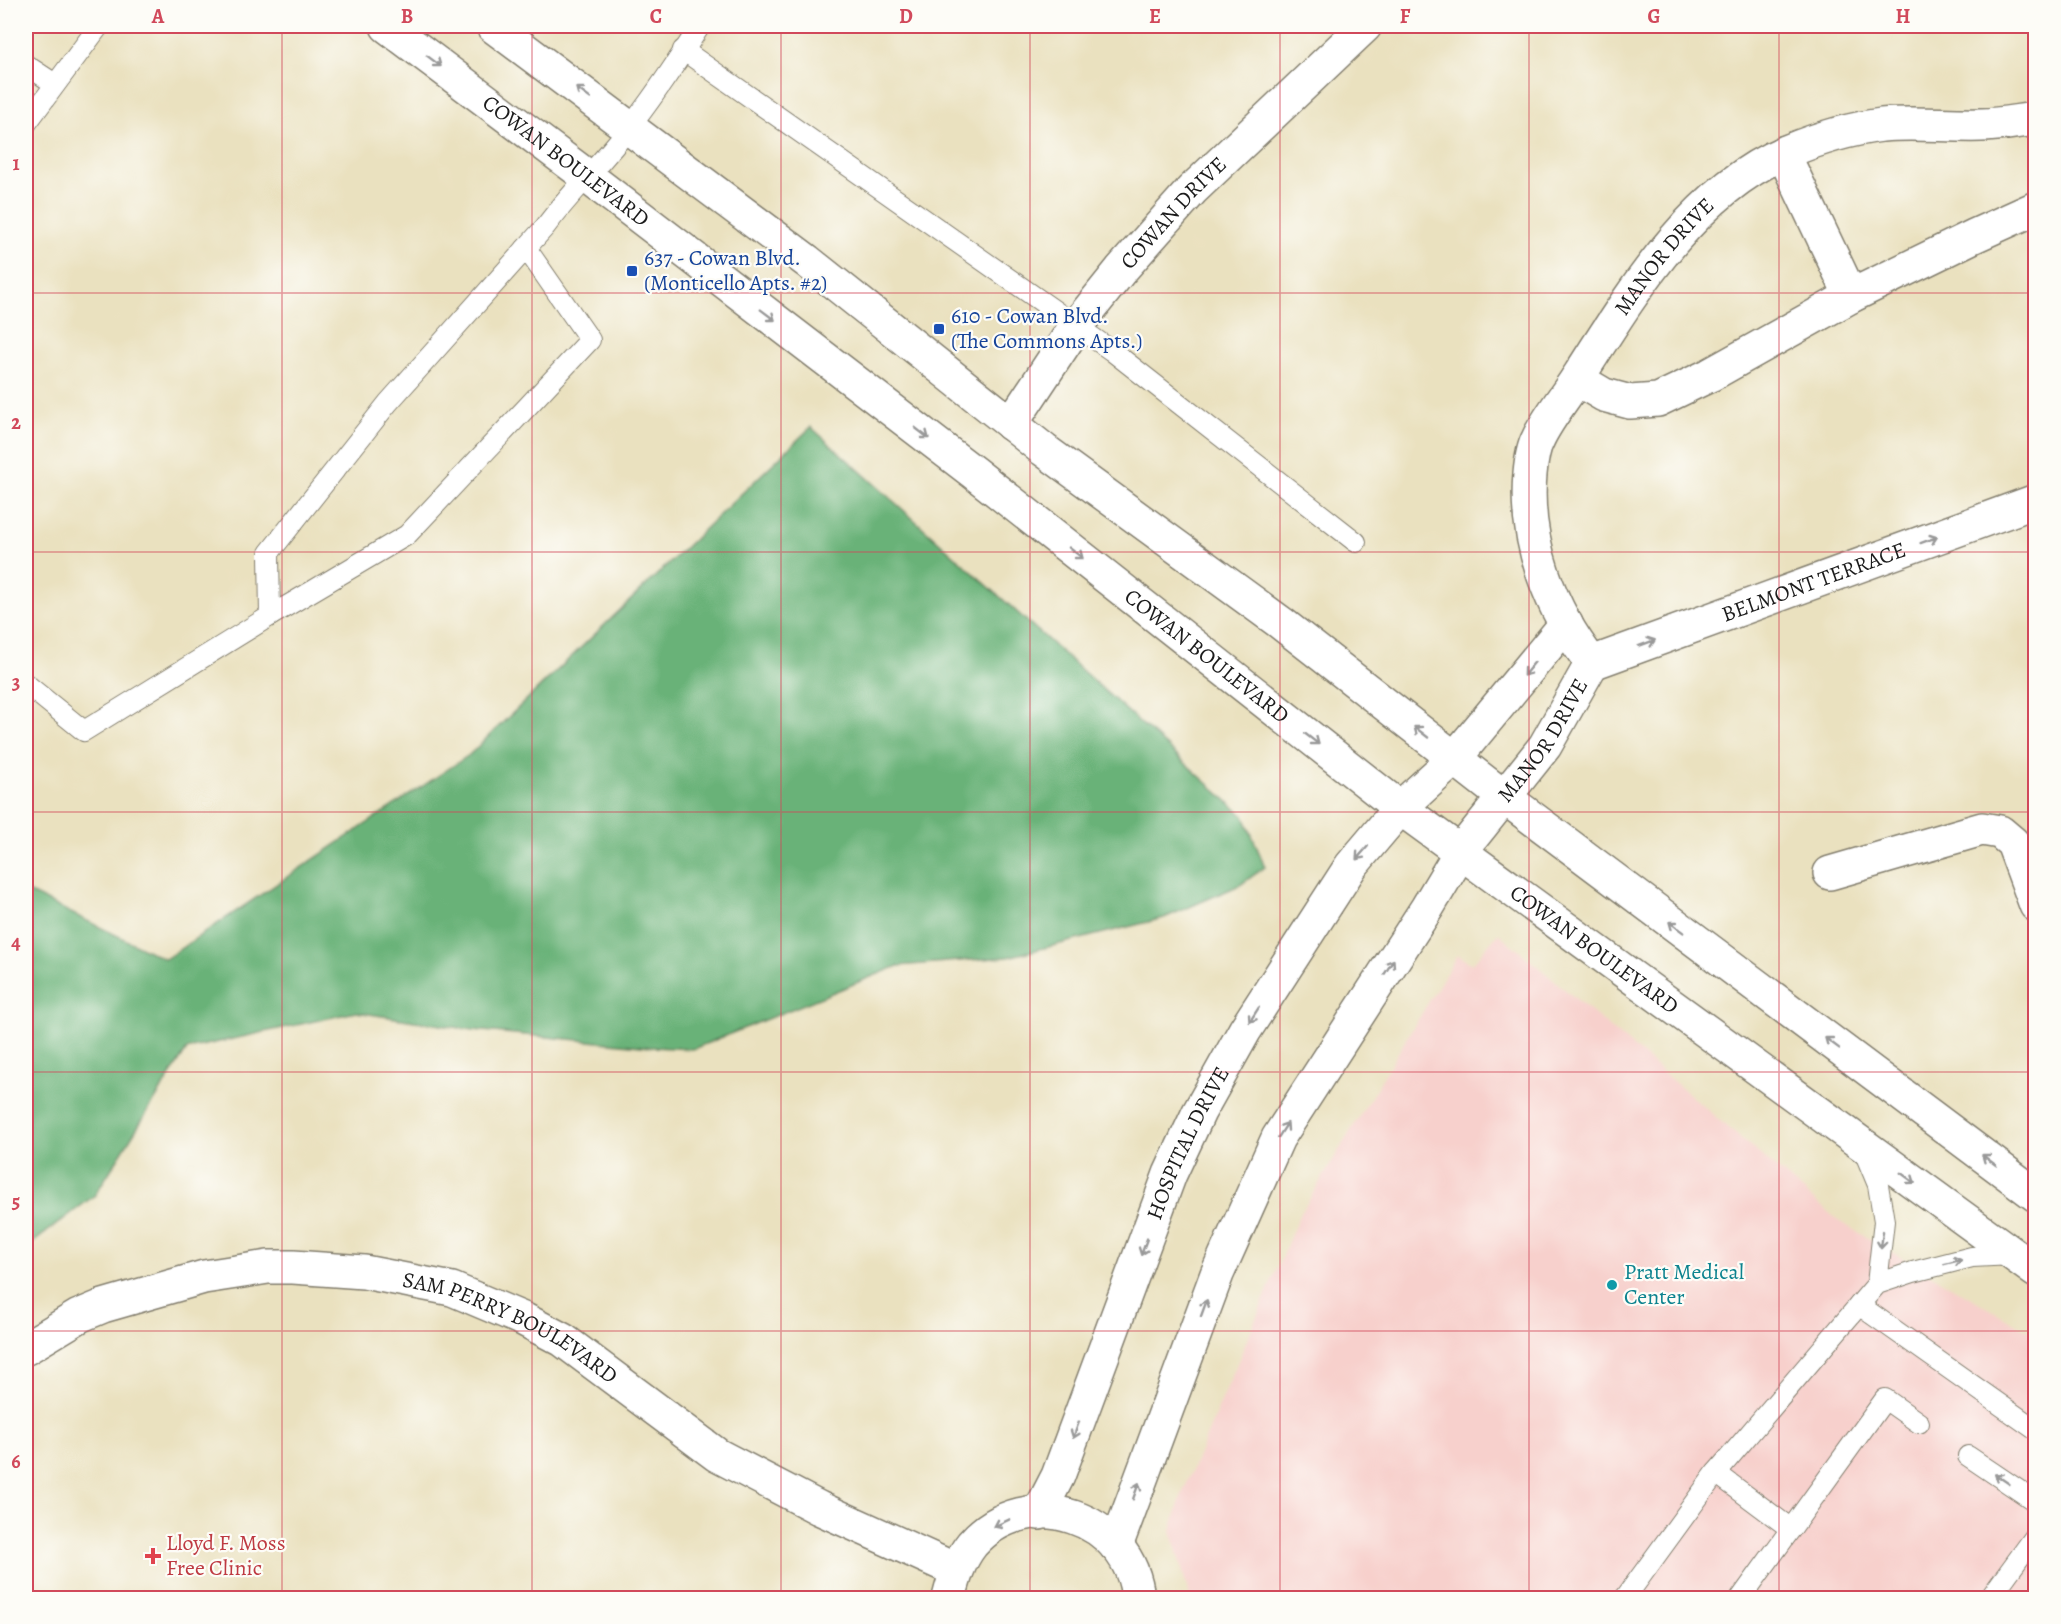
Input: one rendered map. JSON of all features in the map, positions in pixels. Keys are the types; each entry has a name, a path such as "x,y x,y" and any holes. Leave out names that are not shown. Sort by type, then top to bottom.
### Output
{"street":[{"name":"COWAN BOULEVARD","path":"387,26 973,472 1400,808 2024,1263"},
{"path":"493,26 807,261 1044,450 1281,623 1504,797 2036,1195"},
{"name":"COWAN DRIVE","path":"1011,424 1077,326 1121,270 1192,190 1365,26"},
{"name":"MANOR DRIVE","path":"1461,851 1545,746 1592,663 1579,647 1554,602 1536,555 1528,514 1530,472 1537,439 1626,303 1668,246 1718,195 1750,171 1783,153 1824,137 1883,125 1984,125 2036,119"},
{"path":"1783,153 1851,296"},
{"path":"1577,379 1604,395 1630,402 1658,400 1710,375 1851,296 2036,208"},
{"name":"BELMONT TERRACE","path":"1592,663 2036,501"},
{"name":"MANOR DRIVE","path":"1400,808 1455,758 1566,624"},
{"name":"HOSPITAL DRIVE","path":"1039,1513 1058,1476 1170,1174 1199,1112 1245,1030 1351,866 1400,808"},
{"path":"1830,873 1982,829 2000,832 2013,843 2036,905"},
{"path":"1116,1546 1217,1274 1278,1138 1427,908 1461,851"},
{"name":"SAM PERRY BOULEVARD","path":"26,1348 79,1316 113,1303 204,1277 268,1267 364,1272 452,1289 523,1319 563,1341 717,1455 819,1508 953,1584"},
{"path":"953,1584 973,1544 996,1525 1024,1514 1054,1512 1084,1520 1107,1535 1125,1557 1136,1582 1138,1599"}],"lane":[{"path":"26,124 99,26"},
{"path":"270,616 269,553 388,404 630,128 700,26"},
{"path":"683,50 1112,351 1356,542"},
{"path":"26,65 55,84"},
{"path":"26,684 84,731 270,616 407,535 590,340 526,248"},
{"path":"1861,1144 1878,1185 1884,1221 1877,1284"},
{"path":"1625,1599 1716,1473 1877,1284 1972,1257 2024,1263"},
{"path":"1859,1305 2036,1430"},
{"path":"1741,1599 1885,1399 1920,1424"},
{"path":"1968,1456 2036,1502"},
{"path":"1716,1473 1791,1529"},
{"path":"1990,1599 2036,1535"}],"shaded area":[{"path":"1498,933 1840,1222 2035,1335 2035,1598 1190,1598 1171,1531 1181,1497 1298,1218 1457,955 1472,964"}],"green space":[{"path":"811,427 1244,816 1265,867 1240,885 1164,918 1008,957 898,966 693,1049 473,1030 356,1012 187,1049 95,1195 26,1248 26,891 165,959 469,755"}],"place":[{"name":"637 - Cowan Blvd. (Monticello Apts. #2)","path":"632,271"},
{"name":"610 - Cowan Blvd. (The Commons Apts.)","path":"939,329"},
{"name":"Pratt Medical Center","path":"1612,1285"},
{"name":"Lloyd F. Moss Free Clinic","path":"153,1556"}]}
